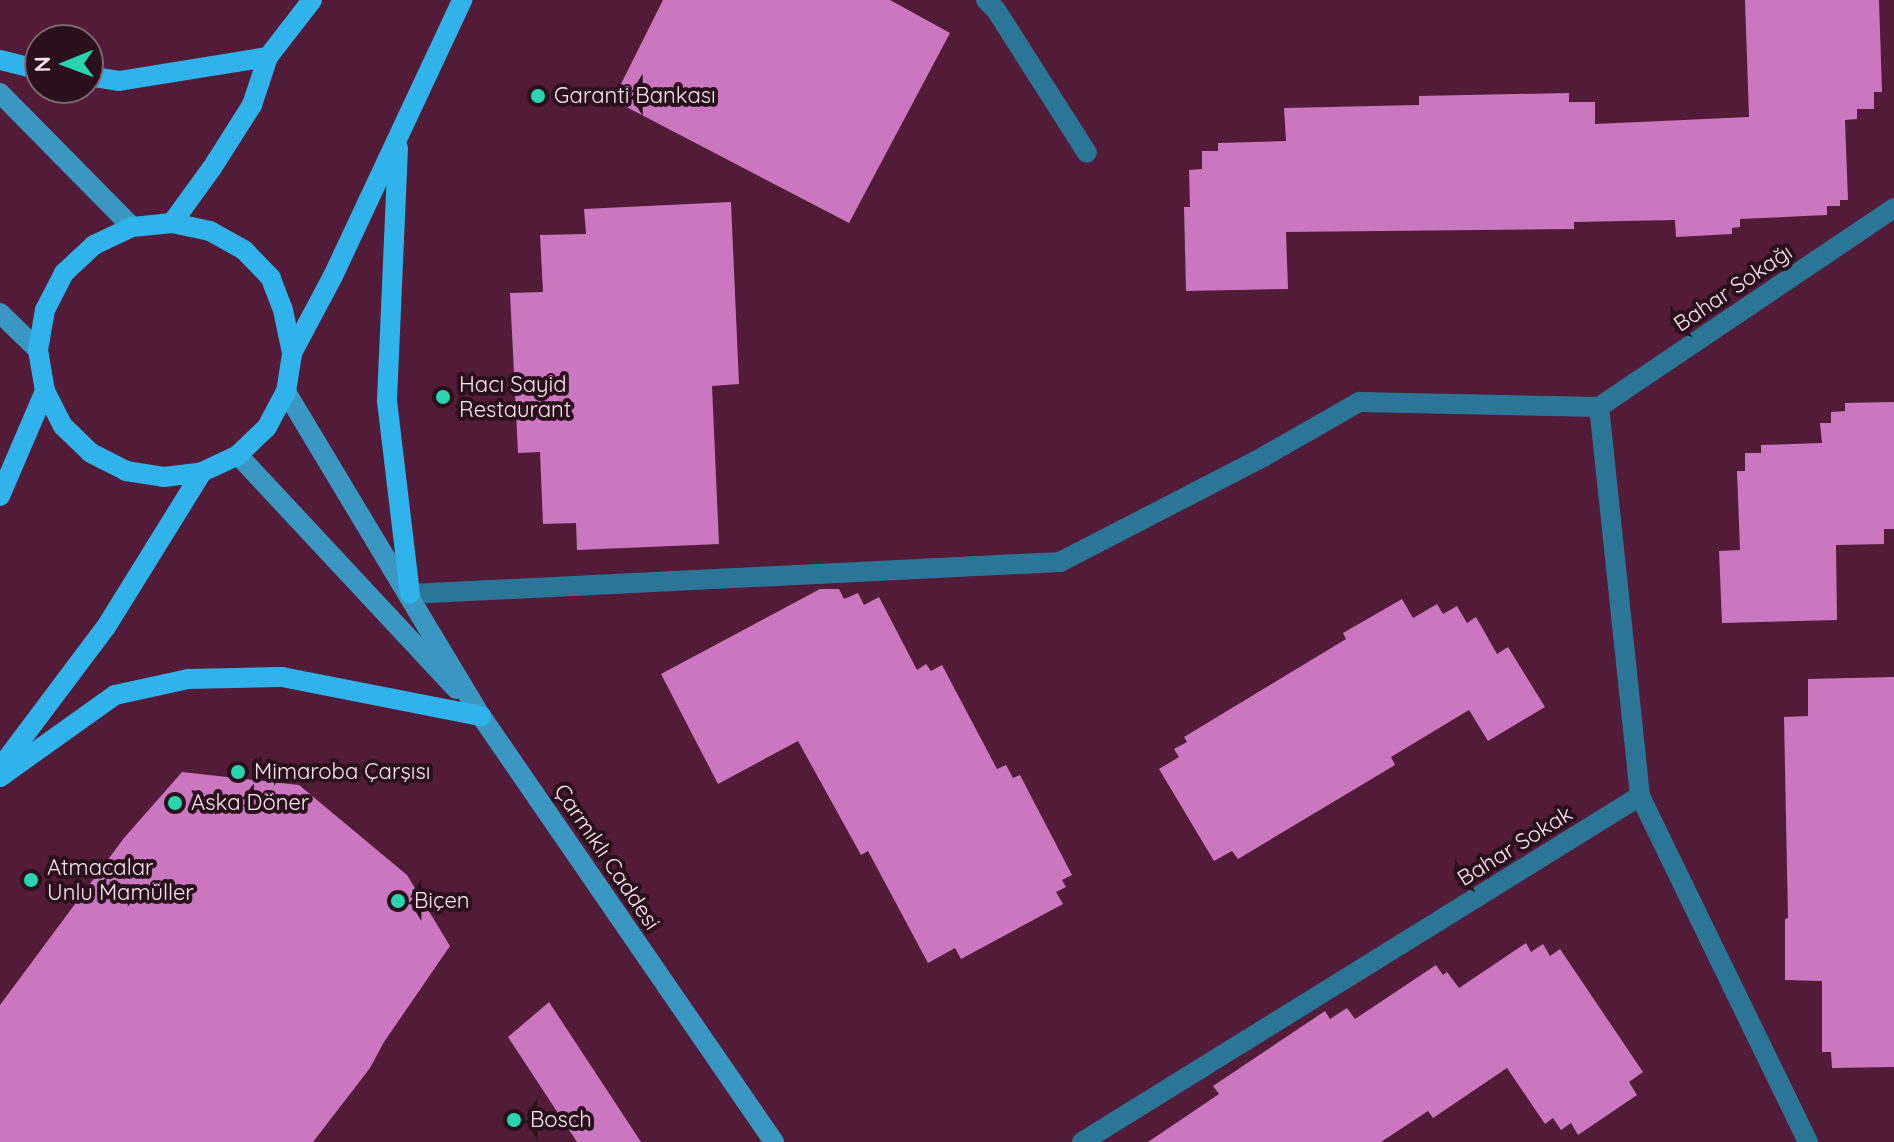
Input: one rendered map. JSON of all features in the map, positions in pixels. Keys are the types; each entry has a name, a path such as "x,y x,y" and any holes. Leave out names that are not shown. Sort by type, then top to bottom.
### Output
{"main road":[{"path":"172,223 252,105 268,57 312,0"},
{"path":"292,353 283,310 271,278 244,250 210,231 172,223 132,227 94,245 64,273 45,310 38,350 45,391 63,426 91,453 126,471 164,477 202,472 238,455 267,427 286,392 292,353 462,0"},
{"path":"104,79 119,81 268,57"},
{"path":"0,60 24,66"},
{"path":"0,93 132,227"},
{"path":"398,138 387,401 410,594"},
{"path":"0,313 38,350"},
{"path":"0,496 45,391"},
{"name":"Çarmıklı Caddesi","path":"286,392 481,716 774,1142"},
{"path":"238,455 481,716"},
{"path":"0,768 106,627 202,472"},
{"path":"0,777 115,695 188,679 282,677 481,716"}],"street":[{"path":"986,0 996,10 1087,153"},
{"name":"Bahar Sokağı","path":"1599,407 1894,208"},
{"path":"410,594 1060,562 1263,457 1359,402 1599,407 1640,796 1808,1142"},
{"name":"Bahar Sokak","path":"1082,1142 1640,796"}],"building":[{"path":"663,0 890,0 950,33 849,223 613,100"},
{"path":"1745,0 1879,0 1882,92 1874,92 1874,109 1857,109 1857,119 1845,120 1848,200 1840,200 1840,206 1827,206 1827,215 1740,219 1740,227 1732,228 1732,234 1676,237 1675,220 1574,222 1574,229 1286,232 1288,289 1186,291 1184,207 1190,207 1189,170 1202,169 1202,151 1218,151 1218,143 1286,141 1284,108 1419,105 1419,96 1569,93 1569,102 1595,102 1595,124 1749,117"},
{"path":"731,202 739,384 712,386 719,544 577,550 576,523 543,524 540,452 518,453 510,293 543,292 540,235 586,234 584,209"},
{"path":"1894,402 1894,529 1884,529 1884,544 1836,545 1837,620 1722,623 1719,551 1740,550 1737,471 1745,471 1745,453 1761,453 1761,445 1822,443 1820,423 1831,423 1831,412 1845,411 1845,403"},
{"path":"820,589 839,589 844,599 858,593 864,605 879,597 917,670 926,664 931,671 942,665 997,769 1006,765 1013,778 1020,775 1072,875 1062,880 1066,887 1056,892 1063,904 961,959 955,948 928,963 868,851 861,855 798,741 718,784 661,674"},
{"path":"1402,599 1413,618 1437,604 1443,614 1457,606 1467,623 1476,617 1497,654 1508,647 1545,707 1488,741 1469,710 1391,757 1395,765 1238,859 1232,851 1214,861 1159,769 1179,757 1174,749 1187,742 1184,737 1346,639 1343,633"},
{"path":"1894,677 1894,1067 1832,1068 1831,1052 1822,1052 1822,981 1785,980 1785,919 1788,918 1784,717 1808,716 1808,679"},
{"path":"182,772 299,785 407,875 450,946 384,1042 370,1068 313,1142 0,1142 0,1005 124,838"},
{"path":"1526,943 1531,952 1543,944 1550,956 1560,949 1643,1072 1629,1082 1637,1095 1578,1135 1571,1123 1561,1130 1553,1118 1545,1124 1507,1068 1433,1118 1428,1111 1381,1142 1148,1142 1219,1094 1213,1086 1325,1011 1330,1019 1347,1008 1355,1019 1436,965 1443,975 1447,972 1459,988"},
{"path":"549,1002 641,1142 577,1142 508,1037"}],"place":[{"name":"Garanti Bankası","path":"538,96"},
{"name":"Hacı Sayid Restaurant","path":"443,397"},
{"name":"Mimaroba Çarşısı","path":"238,772"},
{"name":"Aska Döner","path":"175,803"},
{"name":"Atmacalar Unlu Mamüller","path":"31,880"},
{"name":"Biçen","path":"398,901"},
{"name":"Bosch","path":"514,1120"}]}
